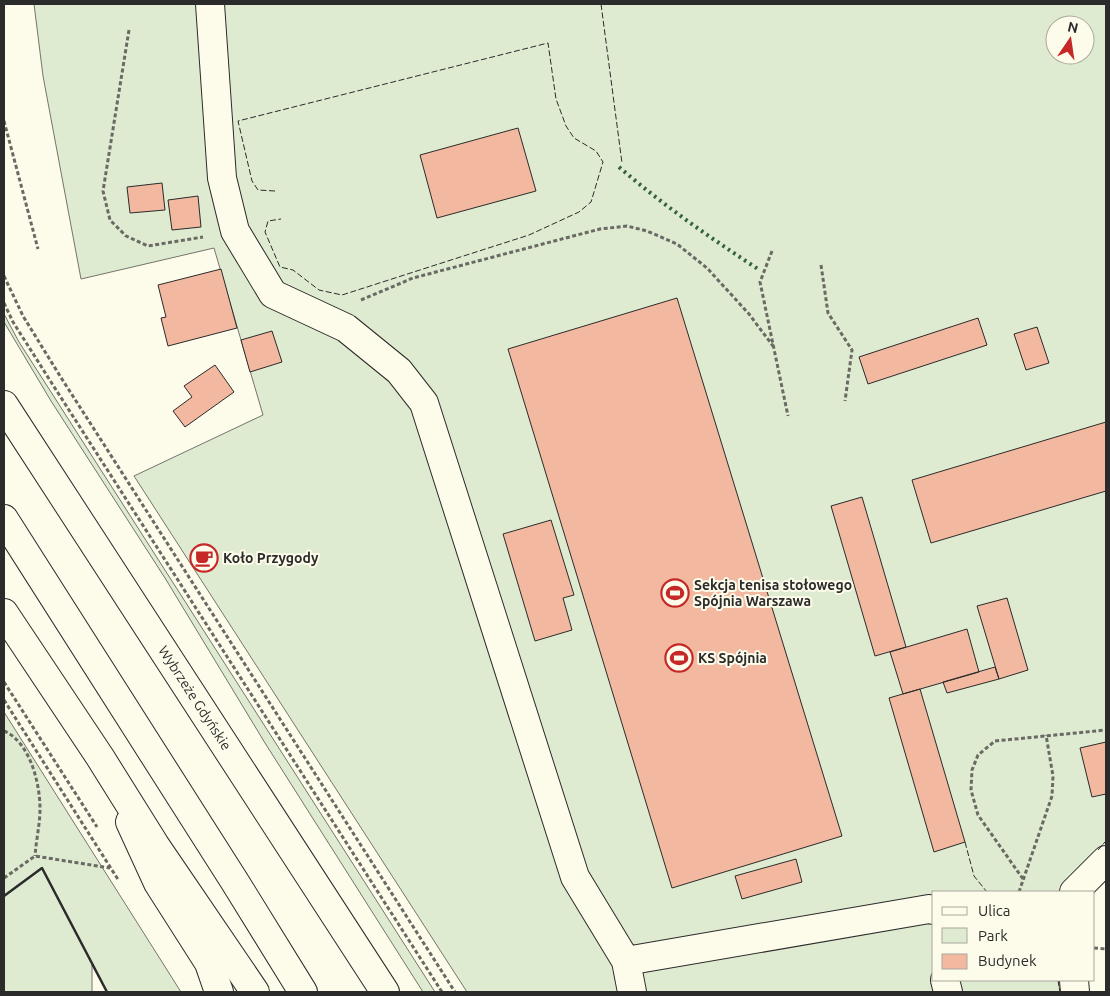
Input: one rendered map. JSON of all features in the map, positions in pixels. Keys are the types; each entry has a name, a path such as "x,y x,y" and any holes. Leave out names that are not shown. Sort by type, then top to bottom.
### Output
{"main road":[{"path":"210,4 222,178 235,231 273,294 346,328 400,371 424,404 576,877 626,961 632,992"},
{"name":"Wybrzeże Gdyńskie","path":"4,405 385,992"},
{"path":"4,519 303,992"},
{"path":"4,613 100,757 155,845 255,992"},
{"path":"100,757 158,883 209,963 219,992"},
{"path":"1075,891 1106,860"},
{"path":"626,961 932,917"}],"path":[{"path":"129,30 103,191 110,220 126,236 148,246 235,231"},
{"path":"4,121 38,248"},
{"path":"321,316 413,278 600,229 627,226 646,231 677,244 707,268 749,314 772,346"},
{"path":"772,251 760,282 788,416"},
{"path":"821,264 828,313 852,350 845,401"},
{"path":"4,276 23,316 60,376 456,992"},
{"path":"4,303 13,322 51,382 442,992"},
{"path":"4,700 121,884"},
{"path":"1023,879 978,815 971,790 972,770 978,755 995,742 1106,730"},
{"path":"4,731 20,744 28,754 35,773 40,809 35,856"},
{"path":"1019,891 1052,796 1053,776 1046,735"},
{"path":"28,754 35,749"},
{"path":"4,878 35,856 111,868"}],"green space":[{"name":"KS Spójnia","path":"34,4 1106,4 1106,841 1061,891 932,891 932,981 1058,981 1060,992 467,992 134,476 263,415 214,248 81,279 43,76"},
{"path":"4,314 19,342 435,992 423,992 265,743 165,578 51,401 4,322"},
{"path":"4,712 181,992 107,992 92,965 92,992 4,992"}],"building":[{"path":"518,128 536,191 437,218 420,155"},
{"path":"162,183 165,210 130,213 127,187"},
{"path":"198,196 201,227 172,230 168,200"},
{"path":"221,269 237,328 168,346 161,318 166,317 158,285"},
{"name":"Sekcja tenisa stołowego Spójnia Warszawa","path":"677,298 842,836 672,888 508,349"},
{"path":"978,318 987,345 868,384 859,357"},
{"path":"1037,327 1049,363 1026,370 1014,334"},
{"path":"272,331 282,362 250,372 241,340"},
{"path":"215,365 234,392 185,427 173,411 192,397 184,386"},
{"path":"1106,422 1106,491 931,543 912,480"},
{"path":"862,497 906,647 875,656 831,506"},
{"path":"551,520 574,595 563,598 572,630 535,641 503,534"},
{"path":"1007,598 1028,670 999,679 977,606"},
{"path":"967,629 979,672 903,694 890,652"},
{"path":"995,667 999,679 947,693 943,682"},
{"path":"920,689 965,842 934,852 889,698"},
{"path":"1106,742 1106,794 1092,797 1080,748"},
{"path":"796,859 802,882 742,899 735,876"}],"hedge":[{"path":"619,167 687,220 758,269"}],"fence":[{"path":"601,4 622,163"},
{"path":"275,191 258,190 252,181 238,121 548,43 556,99 566,126 574,138 596,151 603,162 591,202 579,212 529,235 342,295 319,290 293,270 280,267 265,232 268,221 281,219"},
{"path":"1098,850 1106,841"},
{"path":"965,842 974,876 986,891"},
{"path":"1058,981 1060,992"}],"wall":[{"path":"4,896 42,868 107,992"}],"place":[{"name":"Koło Przygody","path":"204,558"},
{"name":"Sekcja tenisa stołowego Spójnia Warszawa","path":"675,593"},
{"name":"KS Spójnia","path":"679,658"}]}
